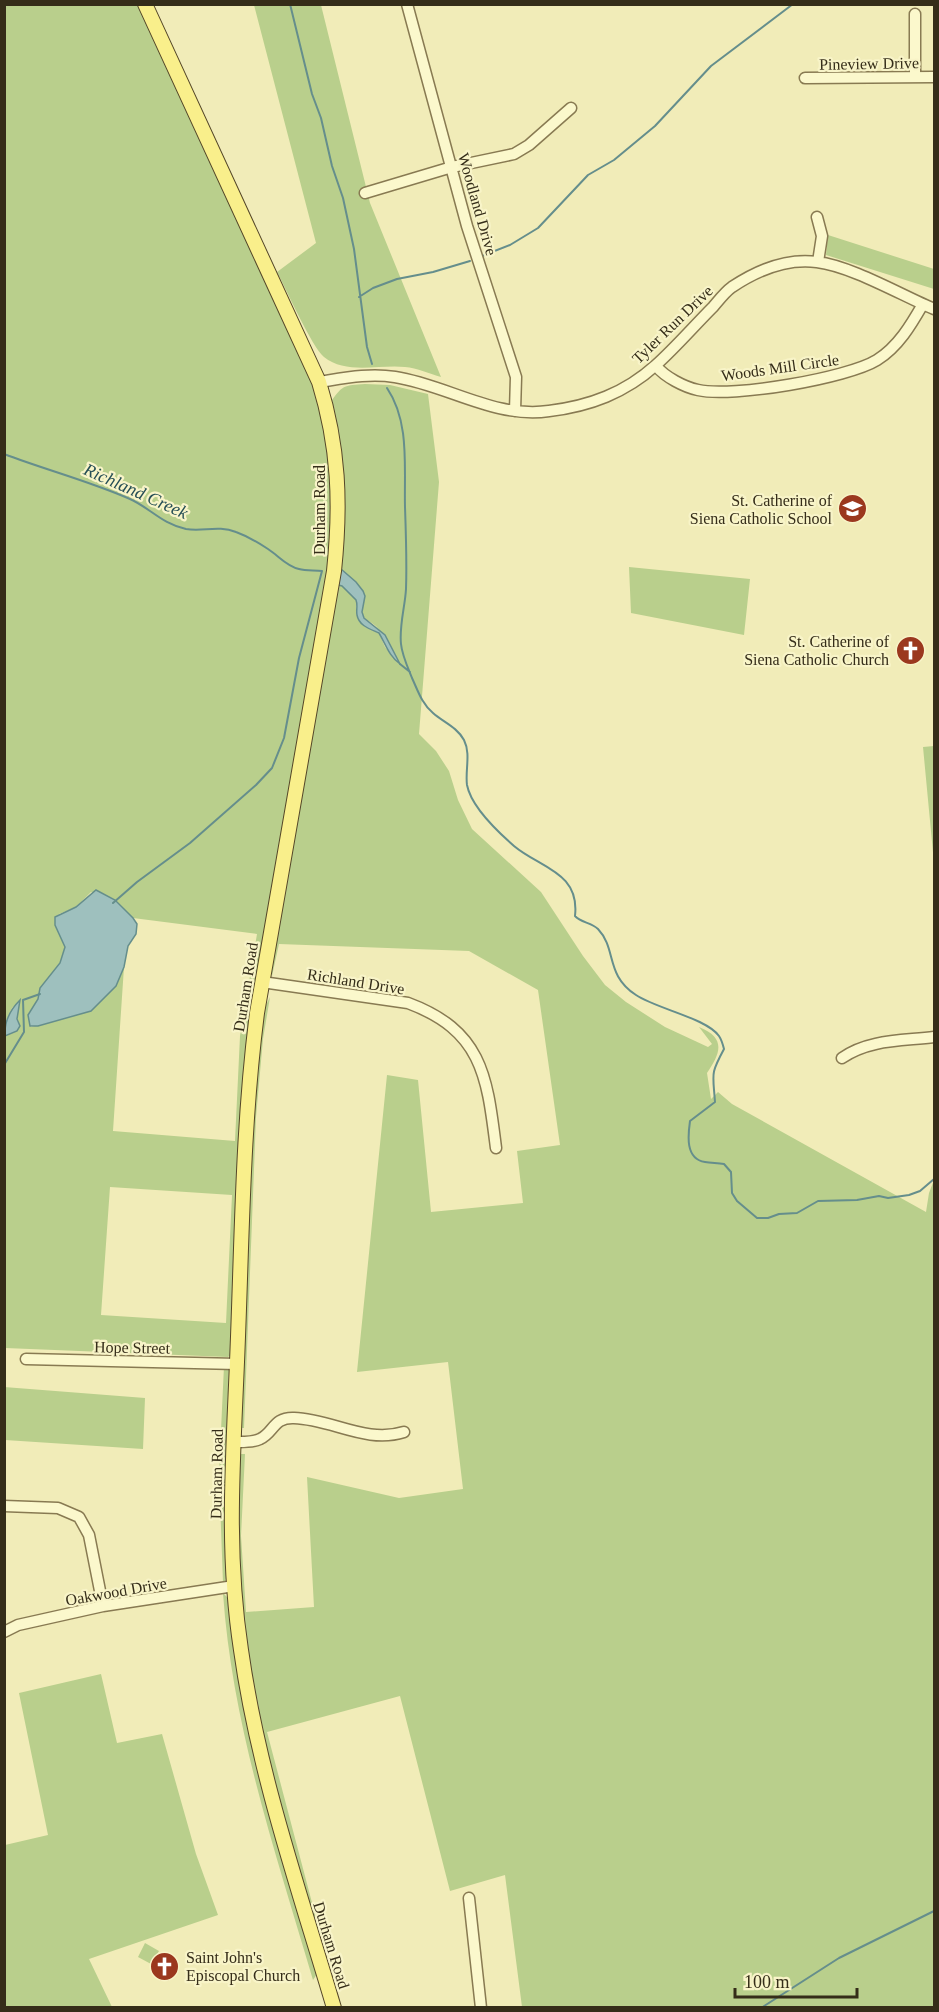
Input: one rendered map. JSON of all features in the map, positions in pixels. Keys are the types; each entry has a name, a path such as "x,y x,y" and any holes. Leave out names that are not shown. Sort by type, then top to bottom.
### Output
{"main road":[{"name":"Durham Road","path":"145,4 319,382 333,433 337,463 339,498 334,571 262,982 249,1075 232,1442 231,1525 234,1586 242,1658 255,1725 294,1875 334,2007"}],"street":[{"name":"Woodland Drive","path":"408,4 467,225 516,377 515,411"},
{"path":"915,14 915,77"},
{"name":"Pineview Drive","path":"805,78 934,77"},
{"path":"366,193 452,166 514,153 530,145 572,108"},
{"path":"817,217 822,236 818,262"},
{"name":"Tyler Run Drive","path":"319,382 367,374 397,377 486,405 515,411 547,412 583,405 611,396 656,366 730,288 762,271 793,261 818,262 851,272 934,309"},
{"name":"Woods Mill Circle","path":"656,366 662,373 698,390 724,392 837,376 876,361 893,348 923,304"},
{"name":"Richland Drive","path":"262,982 408,1003 444,1020 463,1038 476,1055 488,1093 496,1148"},
{"path":"842,1058 854,1050 869,1045 934,1037"},
{"name":"Hope Street","path":"26,1359 237,1364"},
{"path":"232,1442 252,1442 262,1439 276,1423 294,1418 382,1436 404,1432"},
{"path":"4,1506 58,1508 79,1517 88,1535 103,1606"},
{"name":"Oakwood Drive","path":"4,1632 18,1625 103,1606 234,1586"},
{"path":"469,1899 480,2007"}],"green space":[{"path":"4,5 139,5 309,373 321,411 334,489 332,535 326,583 255,992 231,1355 228,1357 5,1348 4,1036 17,1031 19,1022 17,1012 20,1002 12,1008 4,1025","holes":["91,892 115,900 133,918 257,934 240,1036 235,1141 113,1131 124,967 116,986 91,1011 31,1027 28,1014 38,999 40,988 60,963 65,947 55,925 59,914 76,907","110,1187 232,1195 226,1323 101,1315"]},
{"path":"254,5 321,5 370,203 441,377 395,366 363,368 342,366 324,357 299,317 277,272 316,243"},
{"path":"828,235 934,269 934,289 826,255"},
{"path":"365,384 390,385 428,394 439,482 419,734 436,751 449,771 458,800 472,829 541,892 605,985 626,1002 665,1027 708,1047 712,1044 699,1027 714,1036 718,1053 707,1073 711,1099 718,1092 732,1104 926,1212 934,1180 934,2007 522,2007 505,1875 450,1891 400,1696 267,1732 320,1933 315,1925 271,1774 249,1676 236,1559 239,1454 245,1454 241,1536 246,1612 314,1607 307,1477 399,1498 463,1489 448,1362 357,1372 387,1075 418,1080 431,1212 523,1203 517,1151 560,1145 538,990 469,951 279,944 272,976 270,963 295,811 342,469 332,400 342,388","holes":["342,585 365,596 363,616 381,632 399,662 385,647 379,633 365,627 356,614 356,600"]},
{"path":"629,567 750,579 744,635 631,613"},
{"path":"934,746 934,863 923,747"},
{"path":"270,997 263,1039 256,1117 244,1428 241,1428 254,1080 262,1013"},
{"path":"224,1366 229,1370 226,1439 228,1572 223,1583 219,1473"},
{"path":"4,1387 145,1398 143,1449 5,1440"},
{"path":"223,1593 229,1599 317,1974 313,1980 271,1837 246,1741 228,1643"},
{"path":"101,1674 117,1743 162,1734 196,1854 218,1915 89,1959 112,2007 5,2007 5,1845 48,1835 19,1693"},
{"path":"145,1943 159,1951 151,1964 138,1957"}],"water":[{"path":"341,569 363,591 365,596 362,612 364,618 385,635 400,664 390,654 379,633 365,627 358,619 356,600 338,585"},
{"path":"96,890 115,900 137,924 136,934 128,946 124,967 116,986 91,1011 38,1026 30,1026 28,1015 38,999 40,988 60,963 65,947 55,925 55,917 76,907"},
{"path":"20,1000 17,1019 20,1026 17,1031 5,1036 8,1016"}],"waterway":[{"path":"290,4 312,94 343,198 354,249 367,347 372,364"},
{"path":"482,256 510,245 538,228 588,175 614,160 655,126 711,66 793,4"},
{"path":"359,297 373,288 397,279 433,272 470,261"},
{"name":"Richland Creek","path":"387,388 394,401 403,430 406,579 401,637 407,666 426,706 458,732 464,740 467,751 467,785 479,810 514,846 565,880 575,901 575,916 598,929 604,937 615,971 626,987 645,1000 704,1024 720,1037 724,1049 716,1064 713,1079 715,1102 690,1121 689,1146 694,1156 705,1162 724,1164 731,1172 732,1193 737,1201 757,1218 797,1213 818,1201 909,1195 920,1191 934,1179"},
{"path":"4,454 130,499 178,527 192,530 223,529 236,532 261,544 294,568 322,571 299,658 284,738 272,768 190,843 137,882 113,903"},
{"name":"Richland Creek","path":"400,664 410,672"},
{"path":"4,1065 24,1032 23,1000 40,994"},
{"path":"761,2008 839,1958 934,1911"}],"place":[{"name":"St. Catherine of Siena Catholic School","path":"853,509"},
{"name":"St. Catherine of Siena Catholic Church","path":"910,650"},
{"name":"Saint John's Episcopal Church","path":"165,1966"}]}
